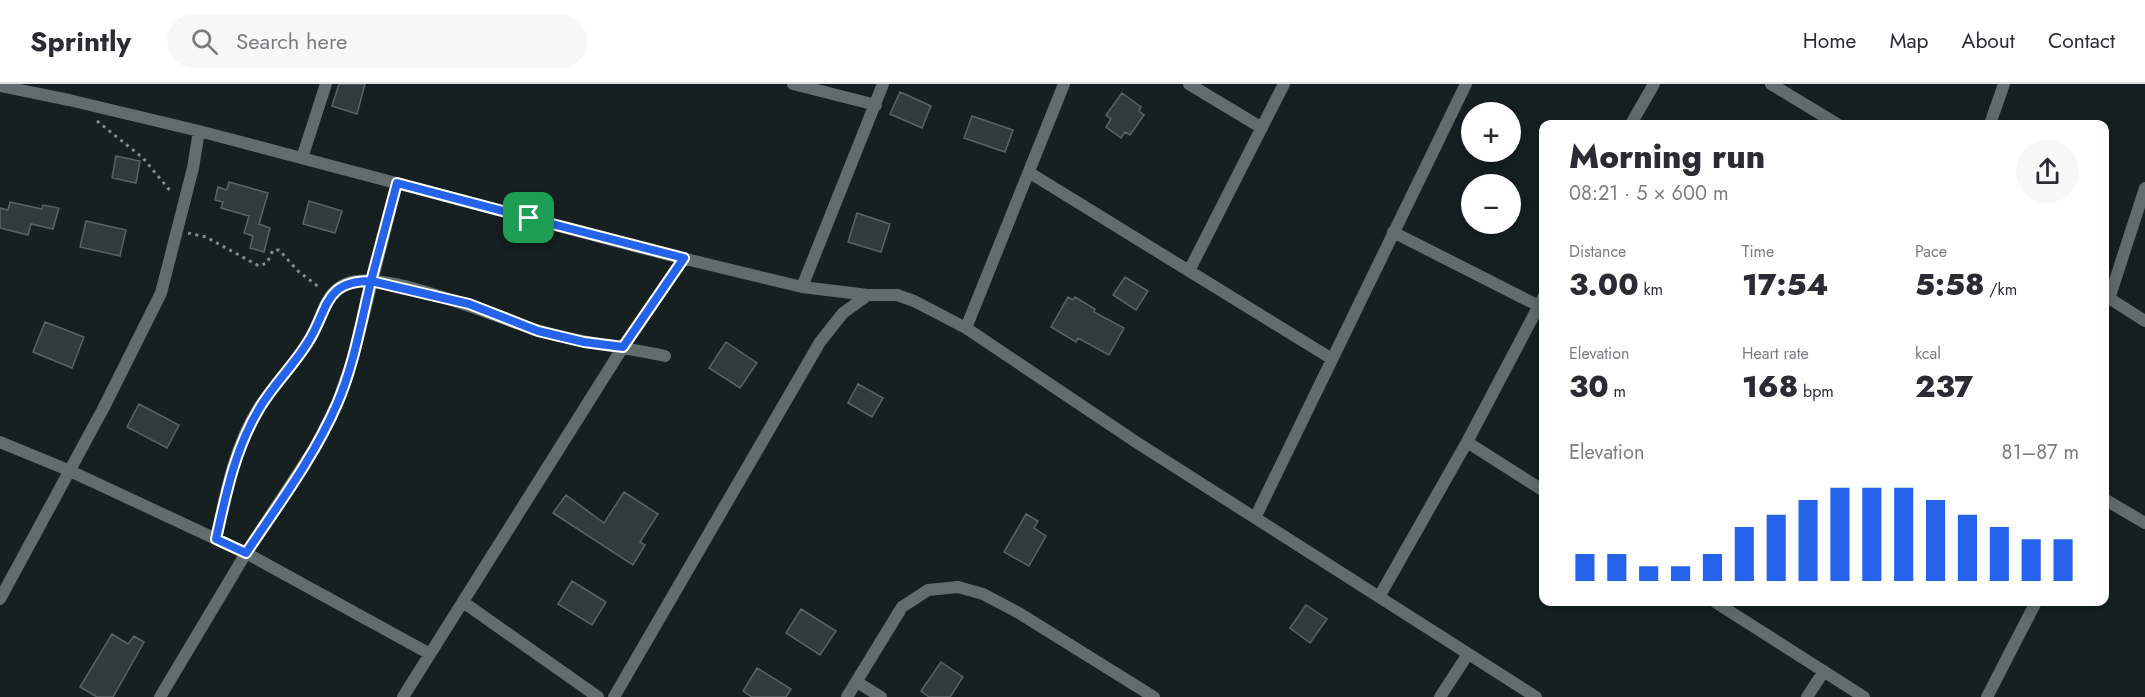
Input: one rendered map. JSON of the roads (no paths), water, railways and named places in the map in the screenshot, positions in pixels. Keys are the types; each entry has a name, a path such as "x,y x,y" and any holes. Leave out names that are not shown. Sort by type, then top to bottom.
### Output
{"street":[{"path":"302,158 326,84"},
{"path":"793,84 876,105"},
{"path":"802,287 884,84"},
{"path":"966,328 1064,84"},
{"path":"1189,84 1262,128"},
{"path":"1190,271 1284,84"},
{"path":"1633,120 1654,84"},
{"path":"1771,84 1830,120"},
{"path":"1991,120 2004,84"},
{"path":"0,86 199,131 802,287 868,295 897,295 966,328 1255,518 1536,697"},
{"path":"1255,518 1462,86"},
{"path":"0,599 103,409 161,293 193,168 199,131"},
{"path":"1030,173 1332,359"},
{"path":"160,697 246,553 315,446 337,404 352,361 397,183"},
{"path":"2109,291 2145,188"},
{"path":"1393,232 1539,300"},
{"path":"403,697 623,347 684,258"},
{"path":"216,539 228,481 244,435 260,406 309,341 330,294 349,282 371,281 469,304 538,331 584,342 665,356"},
{"path":"614,697 820,342 843,312 868,295"},
{"path":"2109,298 2145,321"},
{"path":"1379,597 1467,442 1539,305"},
{"path":"0,442 68,470 246,553 430,654"},
{"path":"1467,442 1539,488"},
{"path":"2109,502 2145,523"},
{"path":"848,697 902,607 928,590 958,587 983,594 1019,614 1154,697"},
{"path":"463,602 598,697"},
{"path":"1721,606 1864,697"},
{"path":"1987,697 2034,606"},
{"path":"1440,697 1468,654"},
{"path":"1807,697 1824,671"},
{"path":"857,682 881,697"}]}
